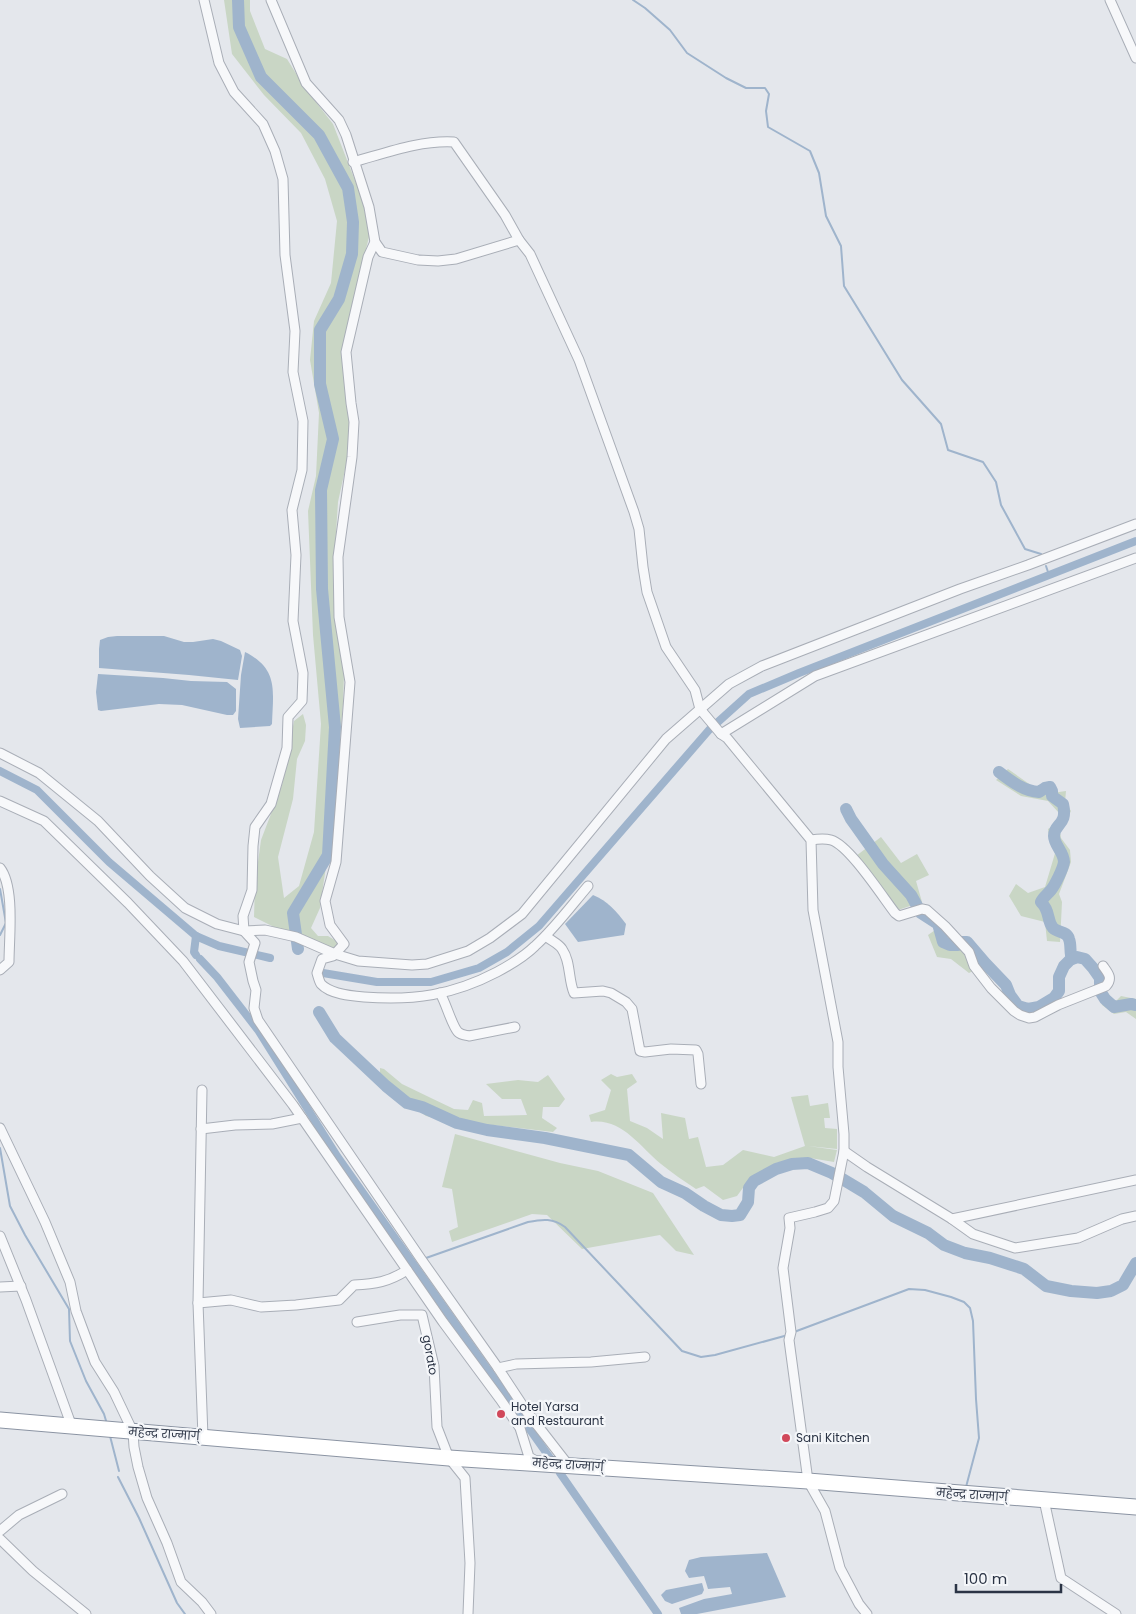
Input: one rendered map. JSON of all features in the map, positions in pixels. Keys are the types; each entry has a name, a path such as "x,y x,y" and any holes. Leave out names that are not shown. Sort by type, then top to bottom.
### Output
{"highway":[{"name":"महेन्द्र राज्मार्ग्","path":"0,1420 449,1458 808,1482 1136,1507"}],"street":[{"path":"204,0 219,63 234,92 263,124 275,151 283,179 285,255 295,331 293,372 303,420 302,470 292,510 296,555 293,621 303,673 302,701 288,717 288,748 271,804 255,827 252,890 244,916 244,931 255,942 250,958 256,990 254,1008 258,1020 416,1251 528,1412 569,1466"},
{"path":"271,0 306,83 339,120 346,135 369,207 375,242 382,252 418,260 438,261 456,259 519,240"},
{"path":"1110,0 1136,58"},
{"path":"354,162 403,148 445,141 454,142 499,207 530,254 580,360 639,529 647,592 666,647 695,690 702,711 718,730 728,738 811,840 812,910 838,1042 844,1151 834,1201 828,1208 789,1218 790,1228 783,1268 808,1482 825,1511 840,1568 866,1614"},
{"path":"375,242 368,257 346,352 350,403 354,422 352,457 338,557 339,617 350,682 336,862 325,901 330,925 344,944 333,956 322,959 317,973 321,983 336,993 378,998 399,998 440,993 475,983 505,968 533,948 546,936 588,886"},
{"path":"0,753 39,773 98,821 150,876 185,908 217,924 244,931 265,930 296,937 335,954 358,960 412,965 427,964 468,951 490,938 522,914 666,739 702,711 729,684 762,666 960,589 1136,524"},
{"path":"718,730 814,676 1136,558"},
{"path":"0,801 44,821 128,902 183,961 302,1118 443,1322 520,1428 529,1457 540,1463"},
{"path":"811,840 831,840 840,844 853,856 899,916 919,910 927,910 969,952 974,966 985,981 1014,1012 1020,1015 1029,1018 1035,1017 1058,1004 1104,987 1110,982 1110,976 1103,966"},
{"path":"0,868 4,873 10,899 9,962 0,970"},
{"path":"546,936 558,945 569,964 574,993 603,991 611,993 626,1002 632,1009 640,1051 696,1050 702,1084"},
{"path":"440,993 448,1007 454,1027 462,1035 469,1036 515,1026"},
{"path":"202,1090 198,1303 203,1437"},
{"path":"201,1129 235,1125 272,1124 302,1118"},
{"path":"0,1128 45,1222 70,1282 76,1311 95,1362 114,1392 130,1432 147,1498 167,1543 181,1582 202,1602 211,1614"},
{"path":"844,1151 973,1234 1015,1248 1078,1238 1122,1219 1136,1216"},
{"path":"952,1219 1136,1180"},
{"path":"0,1236 78,1427"},
{"path":"198,1303 231,1300 261,1307 338,1300 354,1285 394,1279 407,1270"},
{"path":"0,1287 21,1286"},
{"name":"gorato","path":"357,1322 400,1315 422,1315 434,1366 437,1426 449,1458"},
{"path":"498,1368 516,1364 591,1362 645,1357"},
{"path":"449,1458 465,1478 470,1563 468,1614"},
{"path":"0,1531 19,1515 62,1494"},
{"path":"1044,1500 1061,1578 1116,1614"},
{"path":"0,1539 33,1571 86,1614"}],"green space":[{"path":"224,0 250,0 250,11 265,49 287,59 305,88 333,124 361,196 370,233 349,317 343,365 350,423 348,456 338,502 334,564 335,623 344,674 343,704 333,821 320,908 311,928 318,936 328,936 338,942 335,949 274,927 254,917 255,884 261,840 282,785 294,721 303,714 306,725 305,741 297,759 293,799 278,857 284,898 299,886 314,832 321,724 313,635 308,511 316,476 319,413 310,360 314,321 331,283 337,221 325,179 301,133 264,95 232,54"},
{"path":"1008,769 1035,788 1059,792 1066,791 1065,802 1071,811 1060,832 1061,838 1070,850 1071,862 1059,894 1062,902 1060,942 1047,941 1045,922 1021,916 1009,896 1016,884 1028,893 1045,887 1056,850 1049,837 1048,829 1059,822 1059,813 1048,801 1021,796 996,780"},
{"path":"881,837 901,863 917,854 929,875 916,881 922,902 898,910 856,856"},
{"path":"941,926 967,953 973,971 969,973 951,959 937,957 928,935"},
{"path":"1106,991 1115,1002 1121,996 1136,999 1136,1019 1126,1012 1114,1014 1102,1005 1099,995"},
{"path":"380,1068 384,1069 402,1084 454,1109 468,1110 473,1100 482,1103 484,1116 527,1115 521,1099 502,1099 486,1084 518,1080 538,1082 548,1075 565,1099 559,1107 543,1107 542,1118 557,1128 553,1132 451,1122 426,1116 411,1105 380,1077"},
{"path":"611,1074 617,1077 632,1074 637,1082 627,1089 630,1121 647,1128 663,1139 661,1113 685,1118 689,1139 698,1137 706,1167 723,1165 743,1150 774,1157 805,1146 791,1097 808,1095 810,1106 828,1103 830,1118 824,1118 825,1128 837,1129 837,1149 808,1146 837,1150 834,1162 810,1158 776,1163 748,1181 737,1196 723,1200 704,1186 696,1189 678,1177 621,1129 612,1124 591,1122 589,1115 605,1110 611,1090 601,1080"},
{"path":"455,1134 560,1163 598,1171 653,1193 694,1255 676,1251 660,1235 582,1249 547,1215 532,1214 452,1242 449,1231 458,1227 452,1189 442,1187"}],"water":[{"path":"117,636 164,636 184,642 213,639 221,641 240,650 242,656 238,680 99,668 100,640"},
{"path":"245,652 264,666 272,682 272,724 270,726 240,728 238,719 241,675"},
{"path":"98,674 227,682 236,689 236,711 233,715 227,715 182,705 159,704 101,711 98,710 96,692"},
{"path":"593,895 611,907 626,924 624,935 578,942 565,924"},
{"path":"767,1553 786,1597 697,1614 681,1614 679,1608 704,1599 732,1594 730,1587 708,1589 704,1576 689,1578 685,1571 689,1560 701,1557"},
{"path":"702,1583 704,1590 702,1594 672,1604 665,1601 661,1595 666,1590"}],"waterway":[{"path":"238,0 239,27 261,77 319,135 348,188 353,222 352,254 339,299 320,330 320,384 333,439 321,490 322,589 335,727 328,855 293,913 298,949"},
{"path":"633,0 670,30 687,53 726,78 746,88 765,88 769,94 766,111 768,127 810,151 819,173 826,216 841,246 844,286 902,380 941,424 948,450 983,462 996,482 1001,505 1025,549 1041,554"},
{"path":"323,973 377,982 431,982 479,968 507,952 539,926 709,730 749,694 1136,541"},
{"path":"1046,566 1049,575"},
{"path":"0,771 37,790 109,862 196,936 219,946 270,958"},
{"path":"999,772 1028,790 1039,792 1050,787 1052,796 1063,804 1064,816 1054,836 1064,862 1055,884 1041,902 1046,909 1053,928 1068,936 1071,955 1074,958"},
{"path":"846,809 883,864 911,895 921,913 938,924 943,942 950,945 958,945"},
{"path":"0,889 6,923 0,935"},
{"path":"196,936 194,952 196,955"},
{"path":"962,942 967,942 1006,985 1018,1006 1028,1009 1039,1007 1054,998 1059,991 1059,977 1064,966 1070,960 1077,957 1085,959 1093,968 1100,978 1100,991 1105,999 1114,1007 1136,1005"},
{"path":"200,959 217,977 258,1030 337,1156 550,1458"},
{"path":"319,1012 335,1038 407,1103 422,1107 457,1123 629,1155 661,1182 685,1193 721,1215 740,1215 748,1202 749,1188 754,1181 776,1169 792,1164 808,1163 832,1173 864,1192 893,1216 928,1233 944,1245 965,1253 990,1258 1024,1269 1046,1286 1071,1291 1097,1293 1111,1291 1123,1285 1136,1263"},
{"path":"0,1148 10,1206 69,1309 70,1341 86,1381 104,1414 107,1424"},
{"path":"426,1258 528,1222 552,1221 565,1227 682,1351 701,1357 715,1355 788,1335"},
{"path":"794,1332 909,1289 925,1290 964,1302 970,1308 973,1321 979,1438 966,1487"},
{"path":"110,1436 119,1471"},
{"path":"560,1473 658,1614"},
{"path":"118,1477 139,1518 177,1603 185,1614"}],"place":[{"name":"Hotel Yarsa and Restaurant","path":"501,1414"},
{"name":"Sani Kitchen","path":"786,1438"}]}
